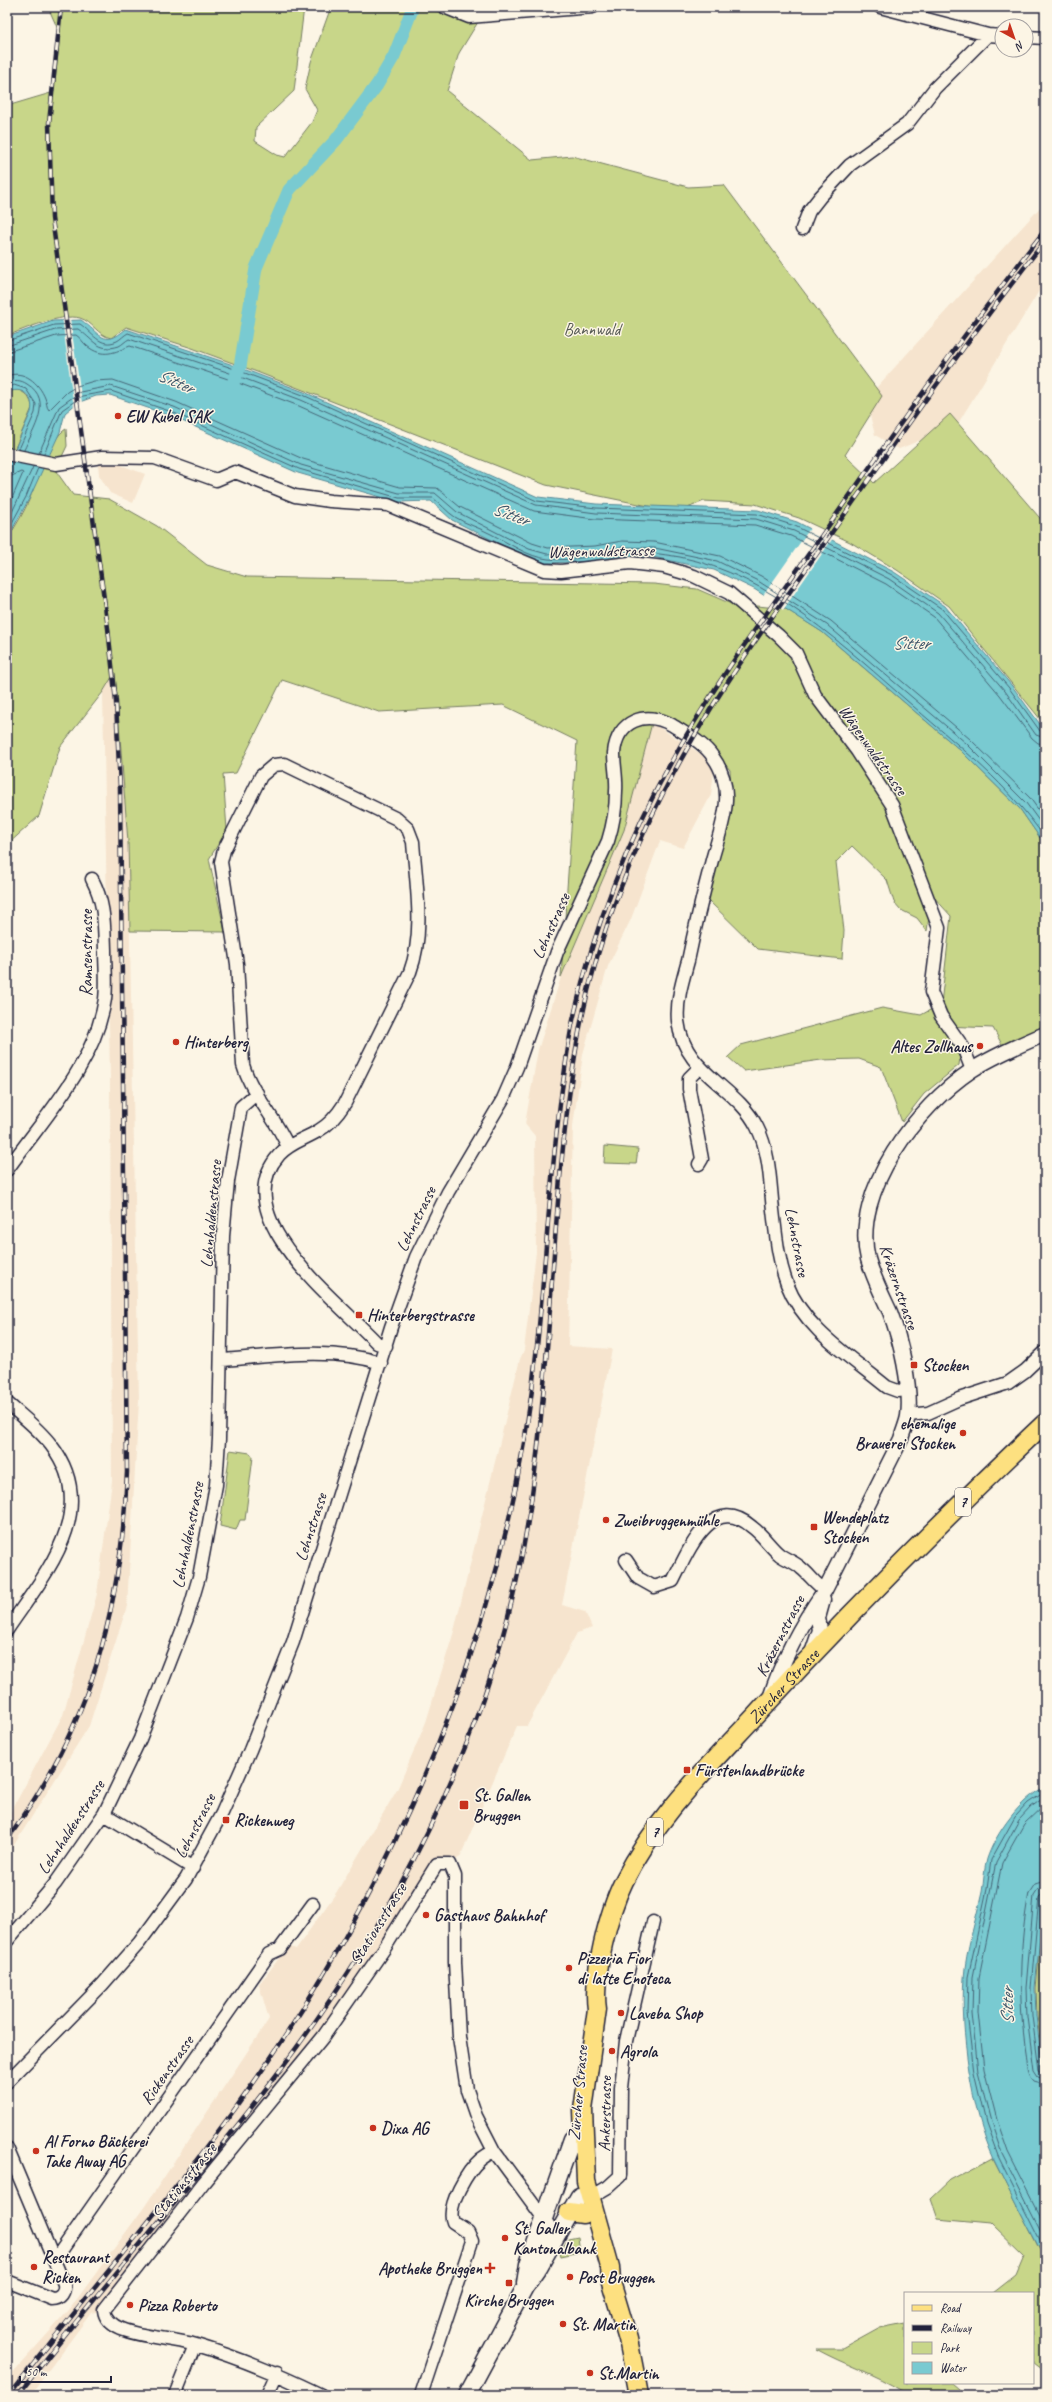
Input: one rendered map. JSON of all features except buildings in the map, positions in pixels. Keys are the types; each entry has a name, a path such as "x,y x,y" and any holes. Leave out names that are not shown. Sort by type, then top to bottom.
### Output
{"main road":[{"name":"Zürcher Strasse","path":"640,2395 628,2339 611,2282 610,2267 585,2191 572,2139 572,2116 587,2010 595,1995 610,1916 624,1881 636,1859 688,1788 770,1699 883,1581 1045,1423"},
{"name":"Zürcher Strasse","path":"595,1995 597,2009 583,2110 585,2191 576,2213 603,2269 611,2282"},
{"path":"525,2287 528,2264 572,2139"},
{"path":"467,2395 525,2287 576,2213"}],"street":[{"path":"444,7 469,16 502,15 593,7"},
{"path":"880,7 994,35"},
{"path":"802,229 809,211 835,181 871,148 907,124 935,88 988,35"},
{"path":"1034,37 1045,38"},
{"name":"Wägenwaldstrasse","path":"7,454 56,464 102,457 155,458 216,480 235,472 294,496 330,501 388,505 544,570 560,571 630,563 664,567 710,582 729,593 779,636 796,653 815,696 857,751 892,805 939,928 932,992 941,1016 963,1047 972,1070"},
{"name":"Lehnstrasse","path":"7,2082 122,1963 155,1922 193,1868 228,1800 293,1642 386,1346 416,1257 448,1192 503,1099 517,1067 547,977 608,841 612,826 616,790 614,752 617,742 626,728 641,718 662,720 705,748 719,767 726,789 724,814 702,900 679,1001 679,1026 684,1043 699,1068 741,1105 761,1135 765,1149 779,1256 787,1285 799,1308 820,1332 887,1387 898,1391 907,1390"},
{"path":"288,1147 280,1128 257,1093 243,1065 237,964 221,862 224,850 261,776 274,764 284,764 397,819 408,829 414,842 418,928 417,948 410,972 345,1103 337,1115 319,1131 288,1147 272,1164 266,1182 265,1201 272,1226 285,1247 314,1279 377,1343 386,1346"},
{"name":"Ramsenstrasse","path":"7,1170 76,1073 91,1044 99,1021 106,985 104,914 100,895 92,879"},
{"name":"Kräzernstrasse","path":"770,1699 779,1670 812,1609 825,1590 901,1438 908,1415 904,1362 896,1331 868,1260 864,1234 868,1210 881,1176 909,1131 939,1097 972,1070 1045,1034"},
{"path":"699,1068 689,1078 689,1089 702,1159 699,1164"},
{"name":"Lehnhaldenstrasse","path":"7,1941 56,1884 104,1814 128,1768 158,1697 176,1652 199,1577 216,1485 222,1360 223,1236 228,1181 240,1107 257,1093"},
{"path":"908,1415 928,1413 964,1397 1008,1382 1025,1371 1045,1352"},
{"path":"222,1360 330,1354 354,1356 381,1363"},
{"path":"7,1403 37,1430 55,1450 68,1478 72,1505 66,1535 58,1551 7,1630"},
{"path":"626,1560 638,1578 654,1588 673,1581 698,1533 706,1525 723,1518 737,1518 752,1526 780,1555 801,1568 816,1585 825,1590"},
{"name":"Kräzernstrasse","path":"811,1656 820,1630 818,1618 825,1590"},
{"path":"820,1630 842,1624"},
{"path":"104,1814 193,1868"},
{"name":"Stationsstrasse","path":"195,2345 121,2329 109,2322 104,2315 104,2310 204,2182 322,2037 384,1949 437,1864 450,1864 455,1876 455,1962 462,2052 467,2090 476,2116 494,2151 544,2219"},
{"name":"Rickenstrasse","path":"54,2261 269,1954 280,1949 313,1904"},
{"name":"Ankerstrasse","path":"585,2191 608,2187 620,2176 621,2088 626,2041 653,1922"},
{"path":"7,2148 64,2287 60,2297 52,2299 7,2281"},
{"path":"421,2395 472,2241 468,2232 454,2222 451,2209 467,2176 481,2159 494,2151"},
{"path":"539,2267 538,2258 550,2227 544,2219"},
{"path":"175,2395 195,2345 277,2373 321,2395"},
{"path":"267,2395 277,2373"}],"shaded area":[{"path":"1045,202 1045,281 957,425 899,449 875,435 866,399"},
{"path":"110,461 145,474 133,503 110,493 99,475 98,462"},
{"path":"115,671 128,842 139,1401 127,1606 89,1726 7,1856 7,1819 63,1715 97,1594 112,1481 110,1077 103,692"},
{"path":"652,723 706,757 714,771 711,795 683,848 660,841 631,919 608,966 583,1054 573,1126 568,1346 612,1349 562,1605 585,1612 592,1628 577,1633 527,1726 517,1726 460,1857 450,1864 437,1864 384,1949 104,2310 91,2313 30,2395 7,2395 7,2379 69,2310 145,2206 269,2019 259,1985 288,1946 296,1949 336,1893 397,1790 426,1722 454,1631 520,1359 524,1350 536,1252 535,1136 525,1124 538,1050 561,977 624,830"}],"green space":[{"name":"Bannwald","path":"48,7 304,7 294,91 256,127 255,141 277,155 285,157 312,122 317,110 305,89 311,62 331,7 421,7 478,22 459,53 447,91 532,160 572,156 688,187 724,185 882,396 845,455 874,483 950,414 1045,524 1045,725 949,606 897,570 850,542 799,518 755,504 704,501 678,512 546,485 257,372 192,348 126,327 111,338 102,334 88,322 80,318 72,317 43,322 7,336 7,106 54,92 60,34"},
{"path":"14,389 21,391 29,398 32,408 7,467 7,433 12,405 7,399 7,393"},
{"path":"66,429 67,446 57,467 58,474 73,495 109,499 157,526 207,565 247,577 654,584 697,589 729,603 786,609 822,632 960,750 1020,809 1045,845 1045,1034 1006,1052 993,1028 944,1026 960,1058 959,1065 924,1094 902,1122 881,1067 859,1059 821,1060 744,1071 728,1057 741,1045 882,1008 921,1015 941,1004 951,916 932,895 927,931 917,918 901,910 894,902 887,880 852,846 836,862 844,931 842,959 758,949 707,899 731,795 730,770 703,738 679,721 652,723 624,830 561,977 577,741 503,705 379,712 282,680 236,773 223,774 227,830 209,859 225,932 130,931 128,842 115,672 103,692 60,747 39,816 7,845 7,539 28,503 49,450 60,434"},
{"path":"605,1146 638,1149 636,1164 604,1163"},
{"path":"230,1450 250,1453 253,1457 245,1520 240,1520 236,1530 220,1526"},
{"path":"1045,1890 1045,2079 1037,2016 1036,1988"},
{"path":"993,2158 1045,2260 1045,2373 1034,2365 1034,2292 994,2292 1016,2275 1024,2256 991,2224 938,2219 931,2199 950,2181"},
{"path":"578,2237 580,2252 561,2256 560,2252 568,2239"},
{"path":"904,2323 904,2384 952,2384 965,2395 904,2395 902,2391 871,2374 816,2349 842,2349 880,2328"}],"water":[{"name":"Sitter","path":"81,320 102,337 112,338 126,329 230,364 304,392 538,497 596,504 758,510 797,522 894,572 945,606 1012,686 1045,731 1045,845 1020,809 960,750 822,632 754,589 714,570 653,557 622,556 596,561 546,563 526,557 452,520 431,501 398,502 298,473 171,416 110,395 96,396 77,403 65,413 60,432 29,499 7,539 7,467 31,412 32,406 29,397 22,391 17,390 7,393 7,337 53,321"},
{"name":"Sitter","path":"1045,1787 1045,1885 1035,1988 1036,2016 1045,2088 1045,2259 994,2159 979,2118 969,2070 963,1999 965,1967 982,1892 987,1859 996,1839 1018,1808 1036,1792"}],"pier":[{"path":"62,318 70,318 82,403 74,408"},
{"path":"811,527 833,538 783,610 762,597"}],"waterway":[{"path":"233,383 240,367 256,268 289,190 336,140 377,85 394,56 413,7"}],"railway":[{"path":"7,1840 36,1797 60,1753 80,1710 96,1665 109,1620 118,1573 124,1524 127,1472 120,789 116,702 108,628 52,218 49,123 61,7"},
{"path":"9,2395 184,2177 281,2042 315,1989 347,1934 404,1821 430,1764 453,1705 483,1618 507,1528 525,1438 537,1346 554,1153 572,1025 584,974 611,892 645,813 685,737 751,635 880,452 989,303 1045,230"},
{"path":"18,2395 217,2151 294,2051 330,2000 370,1938 406,1874 439,1808 468,1740 491,1676 509,1611 524,1546 541,1423 558,1196 571,1083 580,1027 589,985 615,903 648,823 667,785 710,710 738,666 934,388 1045,241"}],"place":[{"name":"EW Kubel SAK","path":"118,416"},
{"name":"Hinterberg","path":"176,1042"},
{"name":"Altes Zollhaus","path":"980,1046"},
{"name":"Hinterbergstrasse","path":"359,1315"},
{"name":"Stocken","path":"914,1365"},
{"name":"ehemalige Brauerei Stocken","path":"963,1433"},
{"name":"Zweibruggenmühle","path":"606,1520"},
{"name":"Wendeplatz Stocken","path":"814,1527"},
{"name":"Fürstenlandbrücke","path":"687,1770"},
{"name":"St. Gallen Bruggen","path":"464,1805"},
{"name":"Rickenweg","path":"226,1820"},
{"name":"Gasthaus Bahnhof","path":"426,1915"},
{"name":"Pizzeria Fior di latte Enoteca","path":"569,1968"},
{"name":"Laveba Shop","path":"621,2013"},
{"name":"Agrola","path":"612,2051"},
{"name":"Dixa AG","path":"373,2128"},
{"name":"Al Forno Bäckerei Take Away AG","path":"36,2151"},
{"name":"St. Galler Kantonalbank","path":"505,2238"},
{"name":"Restaurant Ricken","path":"34,2267"},
{"name":"Apotheke Bruggen","path":"490,2268"},
{"name":"Post Bruggen","path":"570,2277"},
{"name":"Kirche Bruggen","path":"509,2283"},
{"name":"Pizza Roberto","path":"130,2305"},
{"name":"St. Martin","path":"563,2324"},
{"name":"St.Martin","path":"590,2373"}]}
